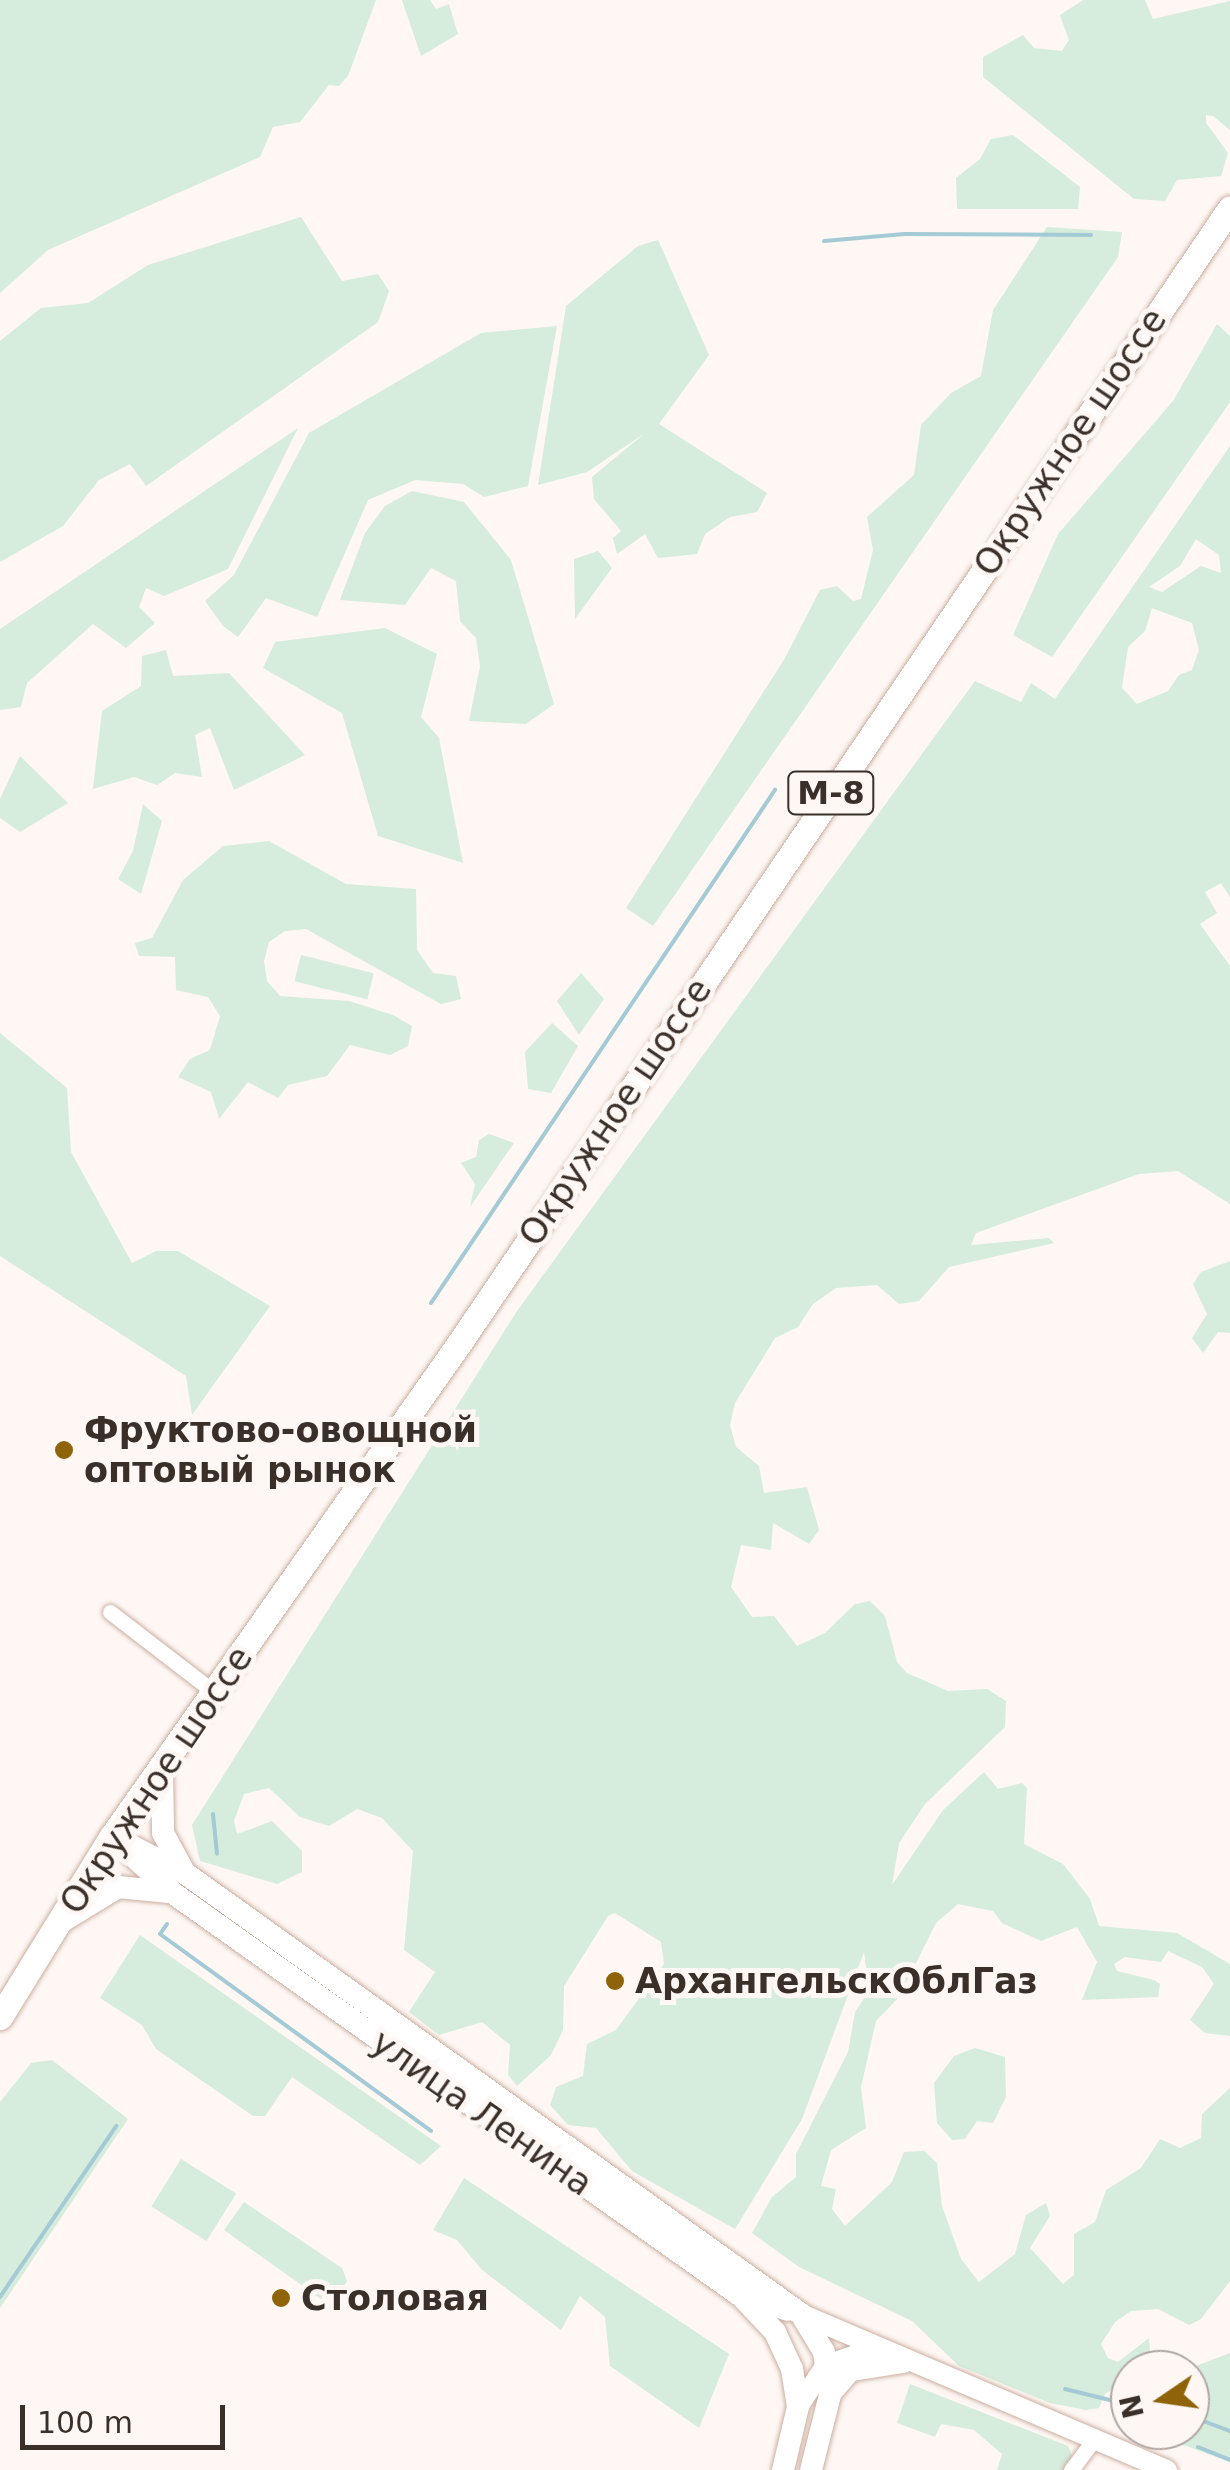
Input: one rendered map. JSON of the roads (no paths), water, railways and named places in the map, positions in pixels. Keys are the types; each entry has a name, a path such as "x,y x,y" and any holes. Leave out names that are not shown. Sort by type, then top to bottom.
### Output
{"main road":[{"name":"Окружное шоссе","path":"0,2016 112,1836 214,1693 1230,208"},
{"name":"улица Ленина","path":"162,1767 163,1833 180,1884"},
{"name":"улица Ленина","path":"112,1836 508,2118 801,2314"},
{"name":"улица Ленина","path":"59,1923 118,1887 180,1884"},
{"name":"улица Ленина","path":"508,2118 738,2294 801,2314"},
{"path":"738,2294 775,2332 798,2406 783,2470"},
{"path":"801,2314 826,2364 830,2395 811,2470"}],"street":[{"path":"110,1612 214,1693"},
{"name":"улица Ленина","path":"801,2314 910,2364 1167,2470"},
{"path":"798,2406 826,2364 877,2348"},
{"path":"830,2395 851,2372 886,2361 910,2364"},
{"path":"1071,2470 1094,2441"}],"waterway":[{"path":"824,241 905,234 1091,235"},
{"path":"431,1303 775,790"},
{"path":"213,1814 217,1854"},
{"path":"167,1924 160,1934 431,2131"},
{"path":"0,2297 116,2126"},
{"path":"1065,2389 1110,2400"},
{"path":"1210,2424 1230,2431"},
{"path":"1205,2450 1230,2460"}],"place":[{"name":"Фруктово-овощной оптовый рынок","path":"64,1450"},
{"name":"АрхангельскОблГаз","path":"615,1981"},
{"name":"Столовая","path":"281,2298"}]}
